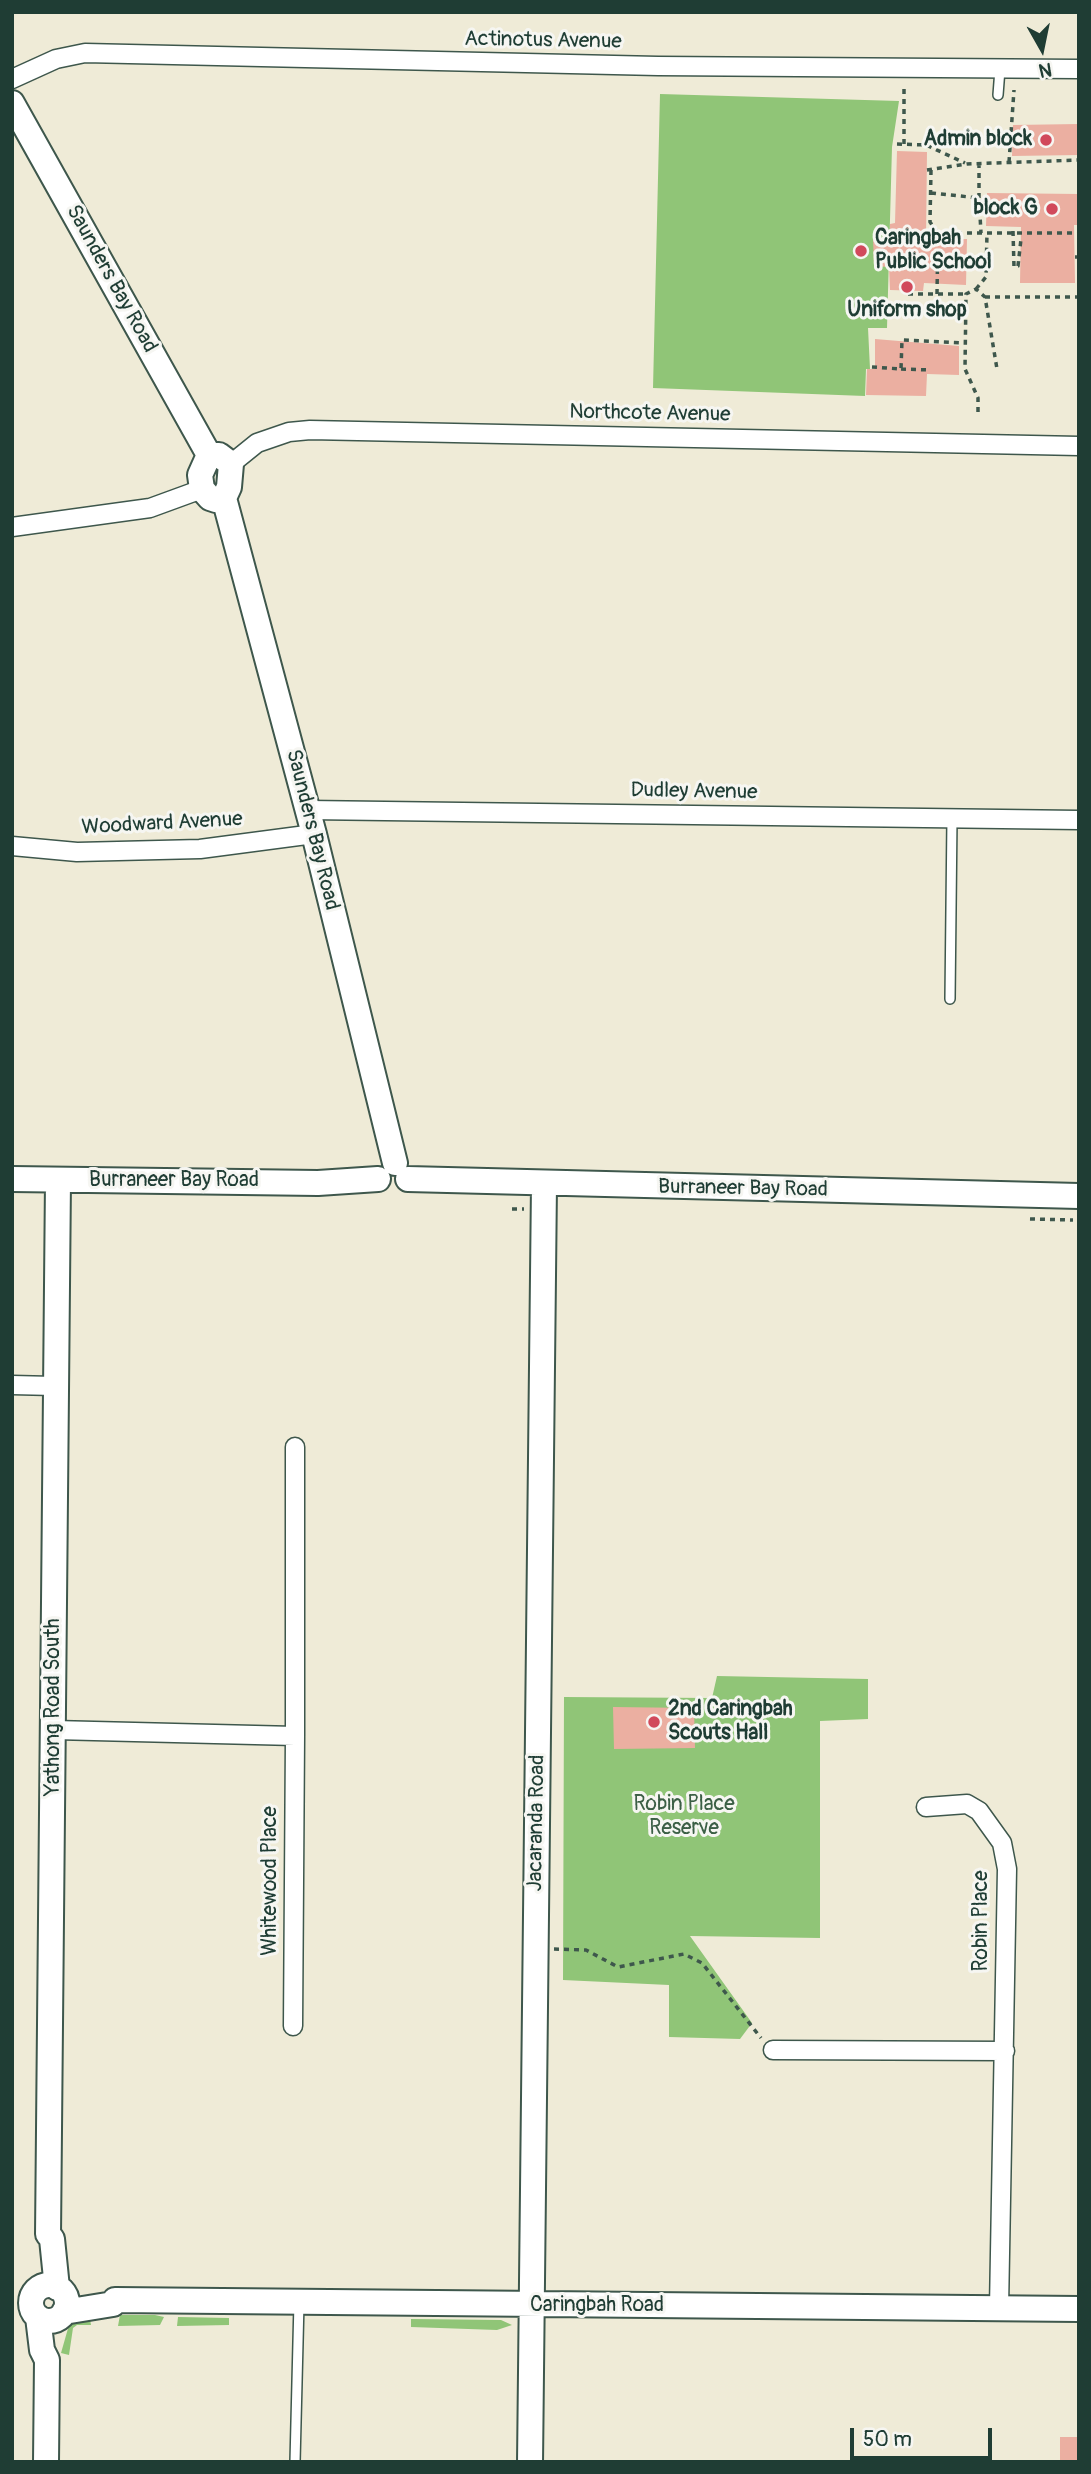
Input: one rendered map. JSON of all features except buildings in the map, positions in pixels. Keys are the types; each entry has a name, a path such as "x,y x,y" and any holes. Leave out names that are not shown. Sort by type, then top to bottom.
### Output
{"street":[{"name":"Actinotus Avenue","path":"12,79 55,59 85,53 658,66 1079,69"},
{"name":"Saunders Bay Road","path":"12,103 220,460"},
{"name":"Northcote Avenue","path":"220,460 289,432 310,430 1079,446"},
{"path":"12,527 150,508 213,494 232,478 220,460"},
{"name":"Saunders Bay Road","path":"213,494 308,810 394,1174"},
{"name":"Dudley Avenue","path":"308,810 1079,820"},
{"name":"Woodward Avenue","path":"12,846 77,852 200,849 314,834"},
{"name":"Burraneer Bay Road","path":"12,1179 318,1183 394,1174 544,1184 1079,1196"},
{"name":"Yathong Road South","path":"46,2462 47,2360 54,2347 41,2303 52,2239 48,2234 58,1181"},
{"name":"Jacaranda Road","path":"530,2462 544,1184"},
{"path":"12,1385 54,1386"},
{"name":"Whitewood Place","path":"293,2026 295,1447"},
{"path":"54,1730 295,1736"},
{"name":"Robin Place","path":"926,1807 967,1804 989,1820 1002,1843 1007,1869 999,2308"},
{"path":"773,2050 1005,2051"},
{"name":"Caringbah Road","path":"41,2303 112,2295 115,2300 299,2300 532,2306 1079,2309"}],"lane":[{"path":"998,94 1000,69"},
{"path":"950,999 952,818"},
{"path":"295,2462 299,2300"}],"path":[{"path":"904,86 904,144"},
{"path":"1009,162 1014,90"},
{"path":"897,144 926,145 967,164"},
{"path":"937,294 938,233 930,222 929,170 979,163 1079,160"},
{"path":"979,163 981,233"},
{"path":"931,193 979,198"},
{"path":"1013,232 1014,267 1018,266 1021,239"},
{"path":"938,233 1079,233"},
{"path":"908,294 966,294 976,289 986,277 987,233"},
{"path":"976,289 985,297 997,369"},
{"path":"966,294 965,369 978,398 978,412"},
{"path":"985,297 1079,297"},
{"path":"901,369 902,340 965,343"},
{"path":"872,367 930,370"},
{"path":"1030,1219 1073,1220"},
{"path":"536,1948 586,1950 618,1967 684,1954 702,1963 773,2050"}],"green space":[{"path":"660,94 899,101 892,147 887,328 868,328 870,369 866,369 865,396 653,388"},
{"name":"Robin Place Reserve","path":"717,1676 868,1679 868,1719 820,1721 820,1938 690,1936 752,2023 740,2039 669,2037 669,1985 563,1980 564,1697 712,1698"},
{"path":"120,2315 164,2317 160,2325 118,2326"},
{"path":"178,2317 229,2318 229,2325 177,2326"},
{"path":"90,2319 91,2325 77,2325 73,2328 69,2355 61,2353 69,2325"},
{"path":"411,2319 501,2320 512,2325 497,2330 411,2327"}],"place":[{"name":"Admin block","path":"1046,140"},
{"name":"block G","path":"1052,209"},
{"name":"Caringbah Public School","path":"861,251"},
{"name":"Uniform shop","path":"907,287"},
{"name":"2nd Caringbah Scouts Hall","path":"654,1722"}]}
